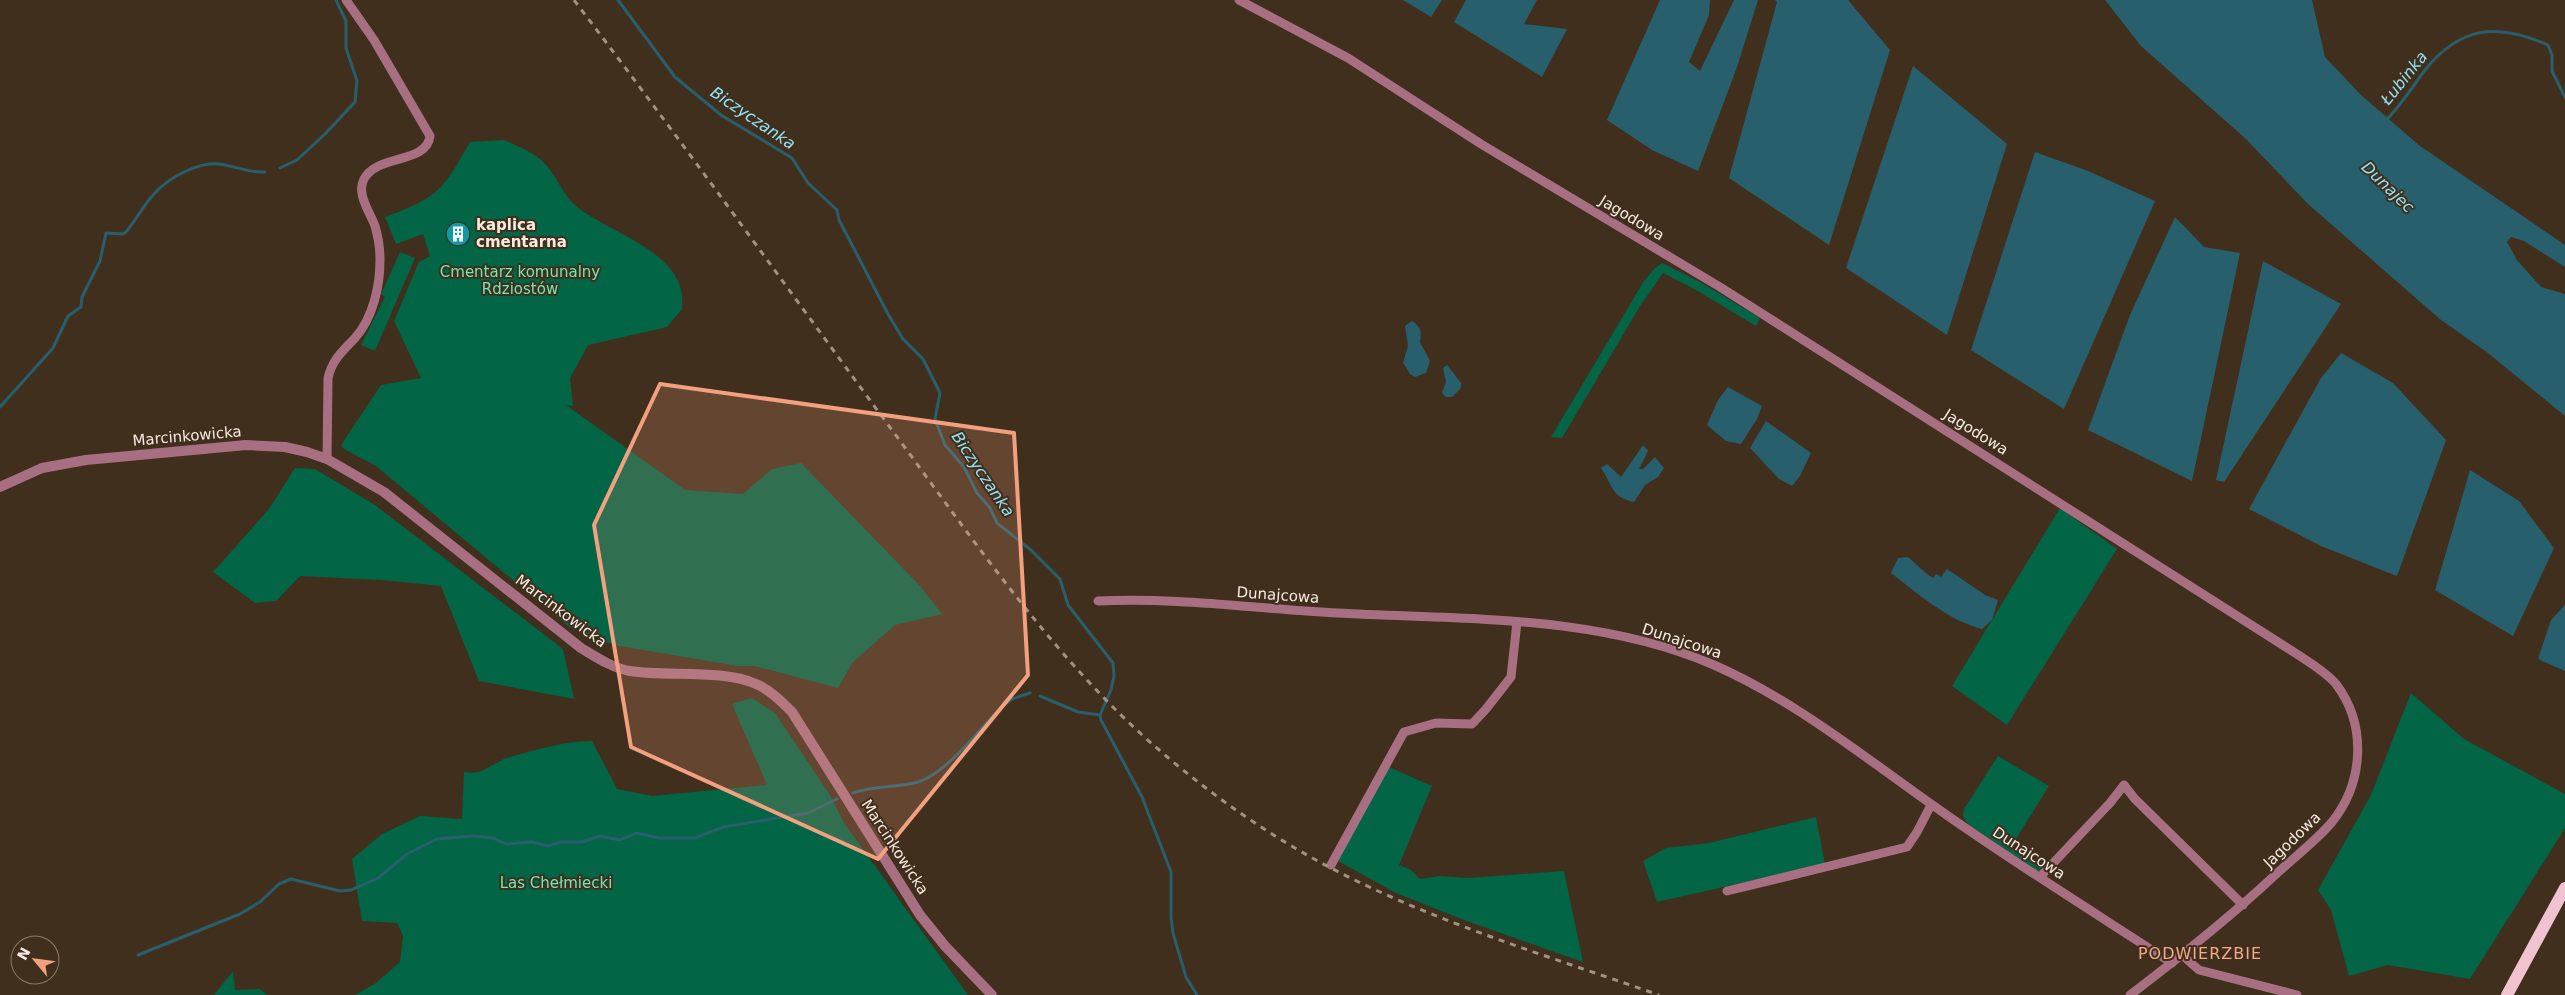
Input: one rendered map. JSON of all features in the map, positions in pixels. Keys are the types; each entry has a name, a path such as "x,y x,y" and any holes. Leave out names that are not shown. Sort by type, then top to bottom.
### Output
{"main road":[{"path":"2506,995 2565,888"}],"street":[{"path":"327,458 328,378 330,368 341,351 355,338 369,316 374,304 379,271 376,228 362,194 361,185 371,170 390,160 419,152 425,148 430,136 374,40 346,0"},
{"name":"Jagodowa","path":"1239,0 1348,58 1481,144 1720,287 2308,661 2335,683 2349,705 2356,727 2359,748 2352,783 2333,820 2318,837 2243,905 2130,995"},
{"name":"Marcinkowicka","path":"0,487 42,468 86,460 246,445 285,446 327,458 384,492 574,642 607,664 629,671 735,677 756,684 775,695 792,712 920,915 945,946 992,995"},
{"name":"Dunajcowa","path":"1098,601 1179,602 1517,622 1581,628 1662,646 1712,664 1756,684 1931,804 2172,963"},
{"path":"1332,865 1404,732 1436,723 1472,724 1512,677 1517,622"},
{"path":"2040,877 2124,785 2135,799 2243,905"},
{"path":"1727,891 1907,847 1931,804"},
{"path":"2182,955 2199,970 2297,995"}],"highlighted area":[{"path":"660,384 1014,433 1028,675 878,859 631,747 594,525"}],"green space":[{"name":"Cmentarz komunalny Rdziostów","path":"504,140 543,161 576,206 652,252 665,263 675,276 682,292 682,309 667,327 588,345 570,378 573,406 566,405 685,490 743,494 772,469 801,463 920,586 942,614 895,625 852,663 838,688 755,666 738,666 614,645 569,627 376,466 344,449 341,445 381,385 421,378 394,321 419,262 430,256 423,234 396,244 385,217 417,204 437,190 452,172 470,142"},
{"path":"400,252 415,258 375,351 361,345 385,297 381,294"},
{"path":"1662,263 1700,282 1760,318 1756,326 1698,291 1663,273 1640,306 1562,438 1551,437 1644,281"},
{"path":"295,468 315,469 375,505 563,649 574,699 479,681 441,586 382,580 300,576 276,601 255,603 213,572 269,509"},
{"path":"2060,508 2117,549 2007,725 1952,686"},
{"path":"2411,693 2464,739 2565,794 2565,828 2470,979 2388,965 2349,976 2331,910 2318,890 2371,795"},
{"name":"Las Chełmiecki","path":"752,698 775,713 830,795 844,823 968,995 355,995 376,983 400,962 403,936 397,923 362,921 352,859 382,834 420,816 462,819 464,772 481,771 501,760 549,746 592,741 617,789 652,796 767,785 732,704"},
{"path":"1998,756 2049,786 2011,847 2044,871 2035,870 1967,823 1963,816 1964,809"},
{"path":"1389,767 1432,786 1399,865 1411,870 1420,879 1440,876 1468,878 1564,871 1583,962 1464,920 1396,893 1338,861"},
{"path":"1816,817 1825,864 1657,902 1643,861 1666,848 1709,843"},
{"path":"233,971 235,990 260,989 267,995 214,995"}],"water":[{"path":"1403,0 1442,0 1431,17"},
{"path":"1466,0 1537,0 1524,24 1567,29 1542,77 1454,22"},
{"path":"1660,0 1710,0 1709,15 1689,62 1700,71 1734,0 1758,0 1737,67 1698,171 1652,150 1607,120"},
{"path":"1775,0 1848,0 1890,50 1829,245 1729,178 1777,2"},
{"name":"Dunajec","path":"2105,0 2312,0 2325,57 2361,95 2420,146 2565,245 2565,267 2524,241 2511,237 2507,242 2517,260 2541,287 2565,294 2565,416 2488,353 2441,320 2308,204 2246,139 2141,46"},
{"path":"1913,66 2007,144 1947,335 1846,268"},
{"path":"2035,152 2088,171 2155,201 2064,409 1971,350"},
{"path":"2175,217 2204,247 2240,253 2192,481 2088,430 2130,315"},
{"path":"2263,261 2341,304 2224,482 2216,480"},
{"path":"1412,321 1420,330 1420,342 1430,361 1426,373 1415,377 1410,374 1403,363 1408,346 1405,326"},
{"path":"2341,353 2393,383 2446,440 2397,576 2321,546 2249,509 2321,378"},
{"path":"1447,365 1461,383 1461,388 1452,397 1446,397 1442,393 1446,382 1443,368"},
{"path":"1728,387 1762,406 1757,419 1741,444 1726,441 1707,425 1718,400"},
{"path":"1766,421 1811,453 1800,476 1792,486 1779,479 1750,448"},
{"path":"1643,445 1648,451 1639,469 1643,469 1655,457 1664,468 1658,477 1645,485 1634,502 1626,500 1613,490 1601,468 1607,464 1621,477"},
{"path":"2470,470 2519,501 2554,548 2513,636 2435,590"},
{"path":"1908,557 1933,578 1936,574 1941,577 1947,569 1985,595 1998,600 1992,620 1982,629 1958,620 1891,573 1898,558"},
{"path":"2565,605 2565,671 2538,659 2551,620"}],"waterway":[{"path":"280,168 297,160 355,102 357,81 346,48 346,21 336,0"},
{"name":"Biczyczanka","path":"618,0 675,77 721,115 792,158 808,183 837,210 839,220 888,314 903,339 923,359 940,393 935,419 945,445 964,467 977,493 990,508 997,523 1031,550 1060,579 1068,605 1113,663 1114,676 1111,690 1100,715 1101,720 1142,797 1171,872 1171,918 1173,933 1186,977 1197,995"},
{"name":"Łubinka","path":"2385,121 2439,55 2453,44 2482,32 2513,33 2548,45 2552,55 2552,71 2565,97"},
{"path":"0,407 53,348 68,316 81,307 82,297 100,261 106,233 123,234 126,232 146,203 160,188 192,168 219,164 265,172"},
{"path":"853,793 861,790 910,784 930,777 952,759 1004,705 1012,699 1030,693"},
{"path":"1040,696 1078,712 1100,715"},
{"path":"138,955 240,914 260,902 279,884 291,879 340,891 351,890 378,878 407,854 437,839 473,836 493,838 506,844 532,842 548,846 561,842 582,842 600,836 620,840 636,833 659,838 695,838 723,827 808,813 837,799"}],"railway":[{"path":"574,0 1008,586 1087,680 1108,703 1154,746 1228,804 1280,839 1324,865 1417,908 1465,927 1659,995"}],"place":[{"name":"kaplica cmentarna","path":"458,234"}],"district":[{"name":"PODWIERZBIE","path":"2200,953"}]}
